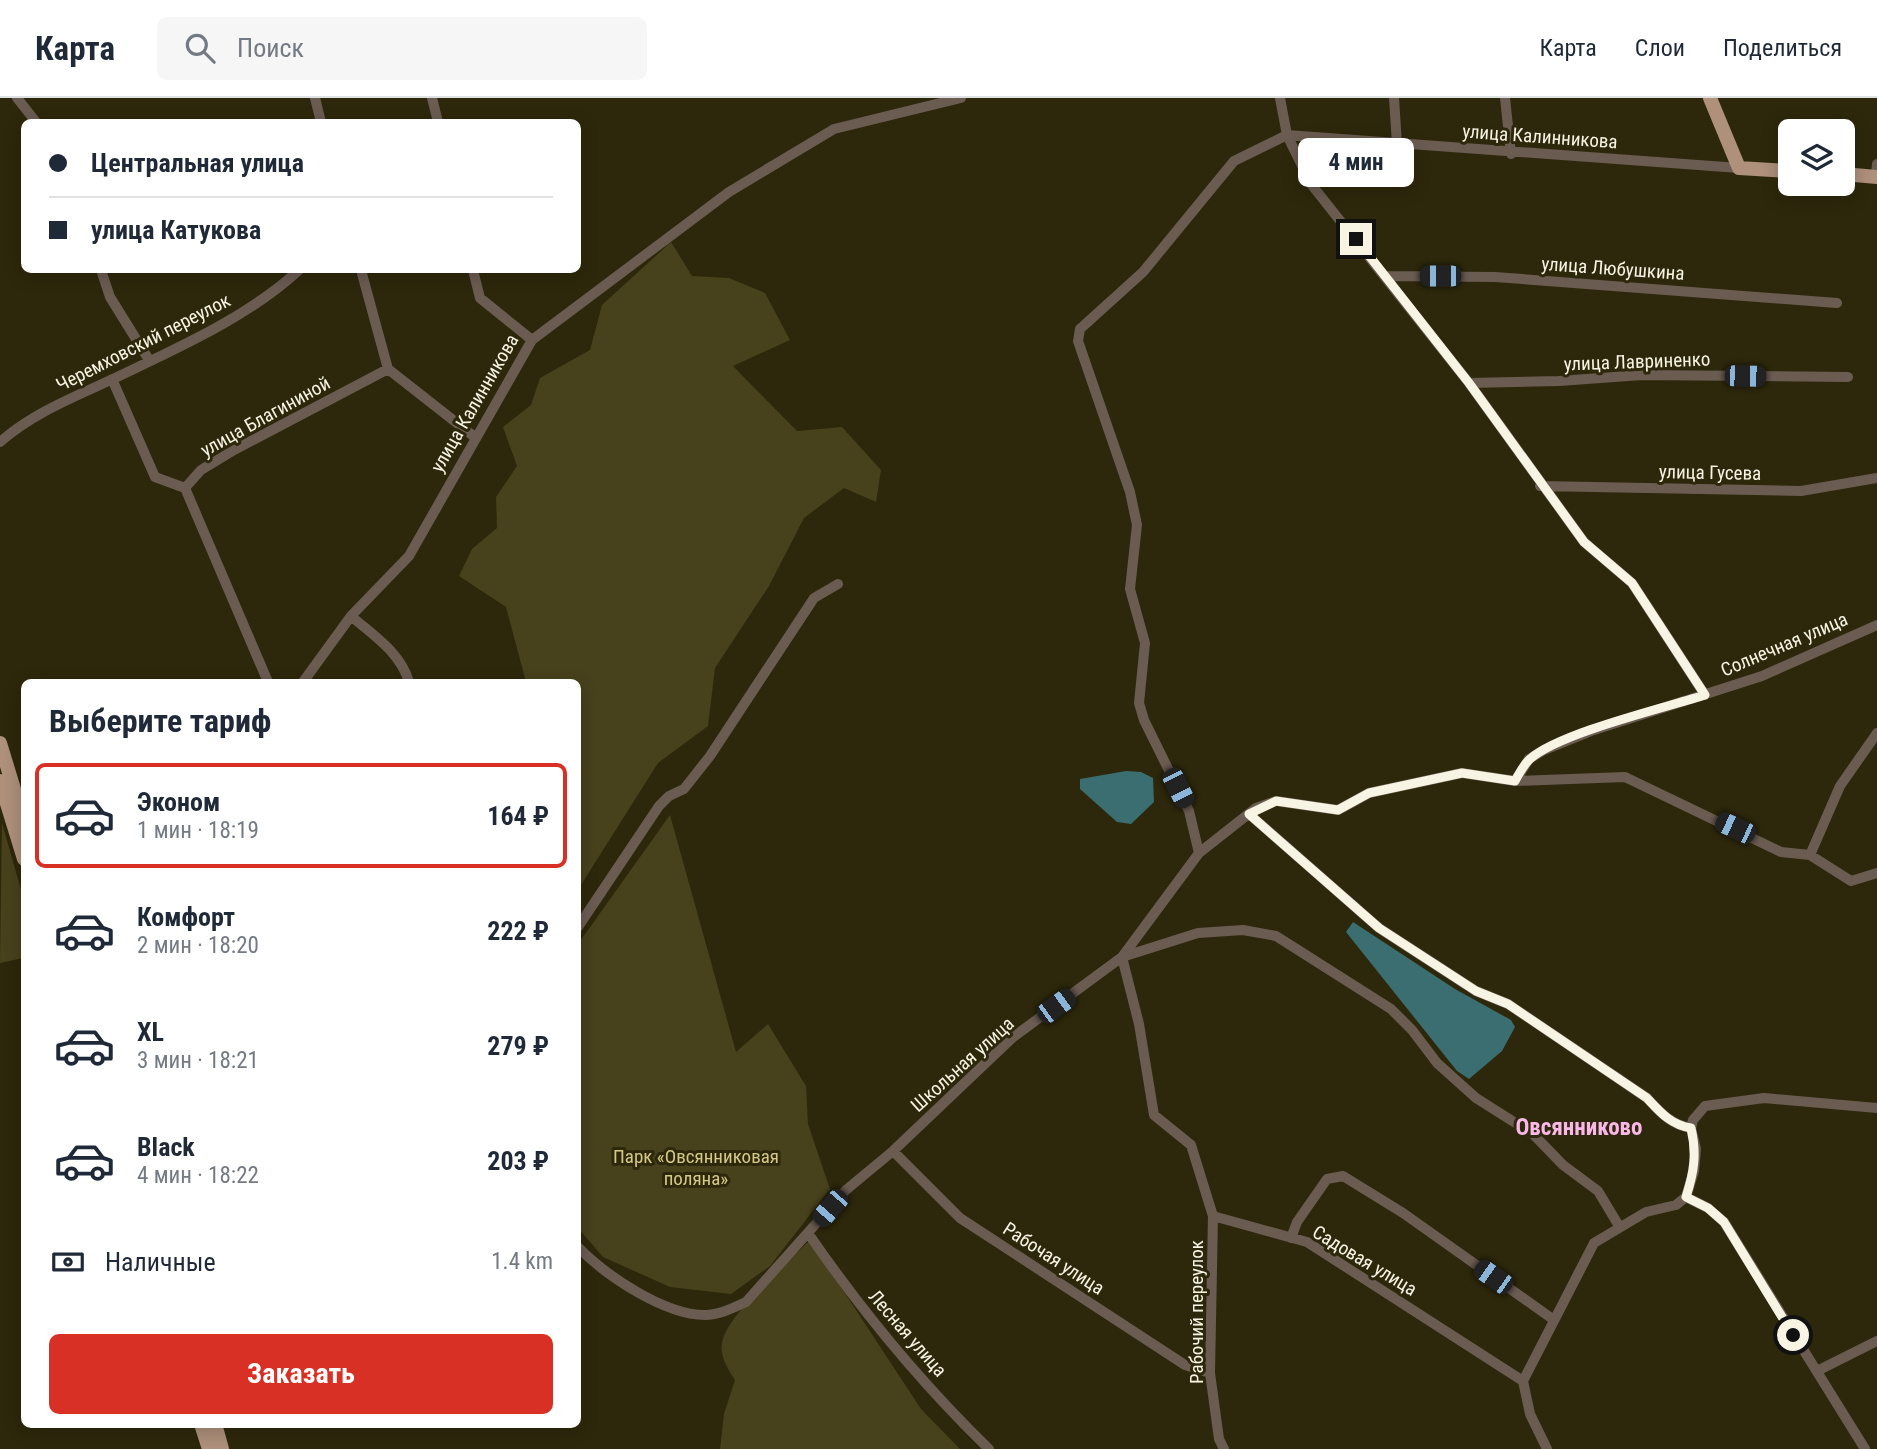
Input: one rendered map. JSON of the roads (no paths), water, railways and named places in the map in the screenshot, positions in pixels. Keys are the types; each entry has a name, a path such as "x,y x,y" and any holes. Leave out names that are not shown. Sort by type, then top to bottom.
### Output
{"main road":[{"path":"1710,98 1739,168"},
{"name":"улица Калинникова","path":"1739,168 1778,170"},
{"path":"1855,173 1877,172"},
{"path":"0,743 21,812"},
{"path":"0,781 21,849"},
{"path":"202,1428 209,1449"},
{"path":"216,1428 222,1449"}],"street":[{"path":"17,98 34,119"},
{"path":"315,98 320,119"},
{"path":"432,98 437,119"},
{"name":"улица Калинникова","path":"305,679 351,616 409,556 532,340 729,192 834,129 961,98"},
{"path":"1280,98 1287,135 1311,184 1469,383 1540,486 1584,542 1632,583 1705,695"},
{"path":"1394,98 1397,144"},
{"path":"1505,98 1511,154"},
{"path":"1199,853 1189,811 1144,720 1139,702 1145,643 1130,589 1137,525 1130,492 1078,341 1080,329 1143,272 1234,161 1287,135"},
{"name":"улица Калинникова","path":"1287,135 1511,154 1739,168"},
{"path":"102,273 110,297 149,360"},
{"name":"Черемховский переулок","path":"0,442 41,413 149,360 272,294 296,273"},
{"path":"362,273 388,369 476,438"},
{"path":"475,273 480,298 532,340"},
{"name":"улица Любушкина","path":"1386,276 1495,277 1837,303"},
{"name":"улица Благининой","path":"185,488 201,470 234,450 388,369"},
{"name":"улица Лавриненко","path":"1469,383 1559,381 1642,375 1848,377"},
{"path":"112,379 155,477 185,488 267,679"},
{"name":"улица Гусева","path":"1540,486 1801,491 1877,478"},
{"path":"581,923 659,806 669,796 684,789 710,756 814,598 838,584"},
{"path":"351,616 393,651 404,665 408,679"},
{"name":"Солнечная улица","path":"1515,781 1529,760 1544,750 1591,731 1762,676 1871,625 1877,625"},
{"path":"1877,733 1840,786 1810,855 1851,881 1877,873"},
{"name":"Школьная улица","path":"581,1250 607,1272 656,1301 677,1310 705,1315 727,1311 746,1301 851,1186 893,1151 1012,1038 1122,957 1199,853 1249,814 1276,801 1338,810 1369,793 1462,773 1515,781 1625,778 1782,852 1810,855"},
{"path":"1249,814 1379,928 1476,991 1508,1004 1647,1098 1664,1116 1680,1126 1691,1128"},
{"path":"1213,1216 1191,1145 1154,1115 1139,1024 1122,957 1198,933 1243,930 1276,936 1391,1009 1412,1030 1437,1063 1476,1098 1533,1134 1563,1165 1598,1191 1619,1226"},
{"path":"1547,1449 1530,1414 1523,1381 1594,1243 1646,1212 1676,1205 1686,1197 1694,1171 1696,1149 1692,1120 1705,1106 1764,1098 1877,1108"},
{"name":"Рабочая улица","path":"893,1151 945,1206 960,1218 1185,1365 1210,1373"},
{"path":"1291,1238 1297,1222 1327,1179 1343,1176 1403,1213 1554,1320"},
{"path":"1686,1197 1708,1208 1724,1222 1866,1449"},
{"name":"Садовая улица","path":"1213,1216 1307,1242 1523,1381"},
{"name":"Рабочий переулок","path":"1213,1216 1210,1373 1219,1439 1224,1449"},
{"name":"Лесная улица","path":"808,1233 850,1293 906,1360 989,1449"},
{"path":"1817,1371 1877,1341"}],"water":[{"path":"1126,771 1141,772 1153,778 1154,802 1131,824 1117,822 1080,789 1080,779"},
{"path":"1353,922 1455,989 1511,1020 1515,1027 1502,1051 1469,1079 1457,1071 1346,932"}],"district":[{"name":"Овсянниково","path":"1579,1127"}],"park label":[{"name":"Парк «Овсянниковая поляна»","path":"696,1167"}]}
